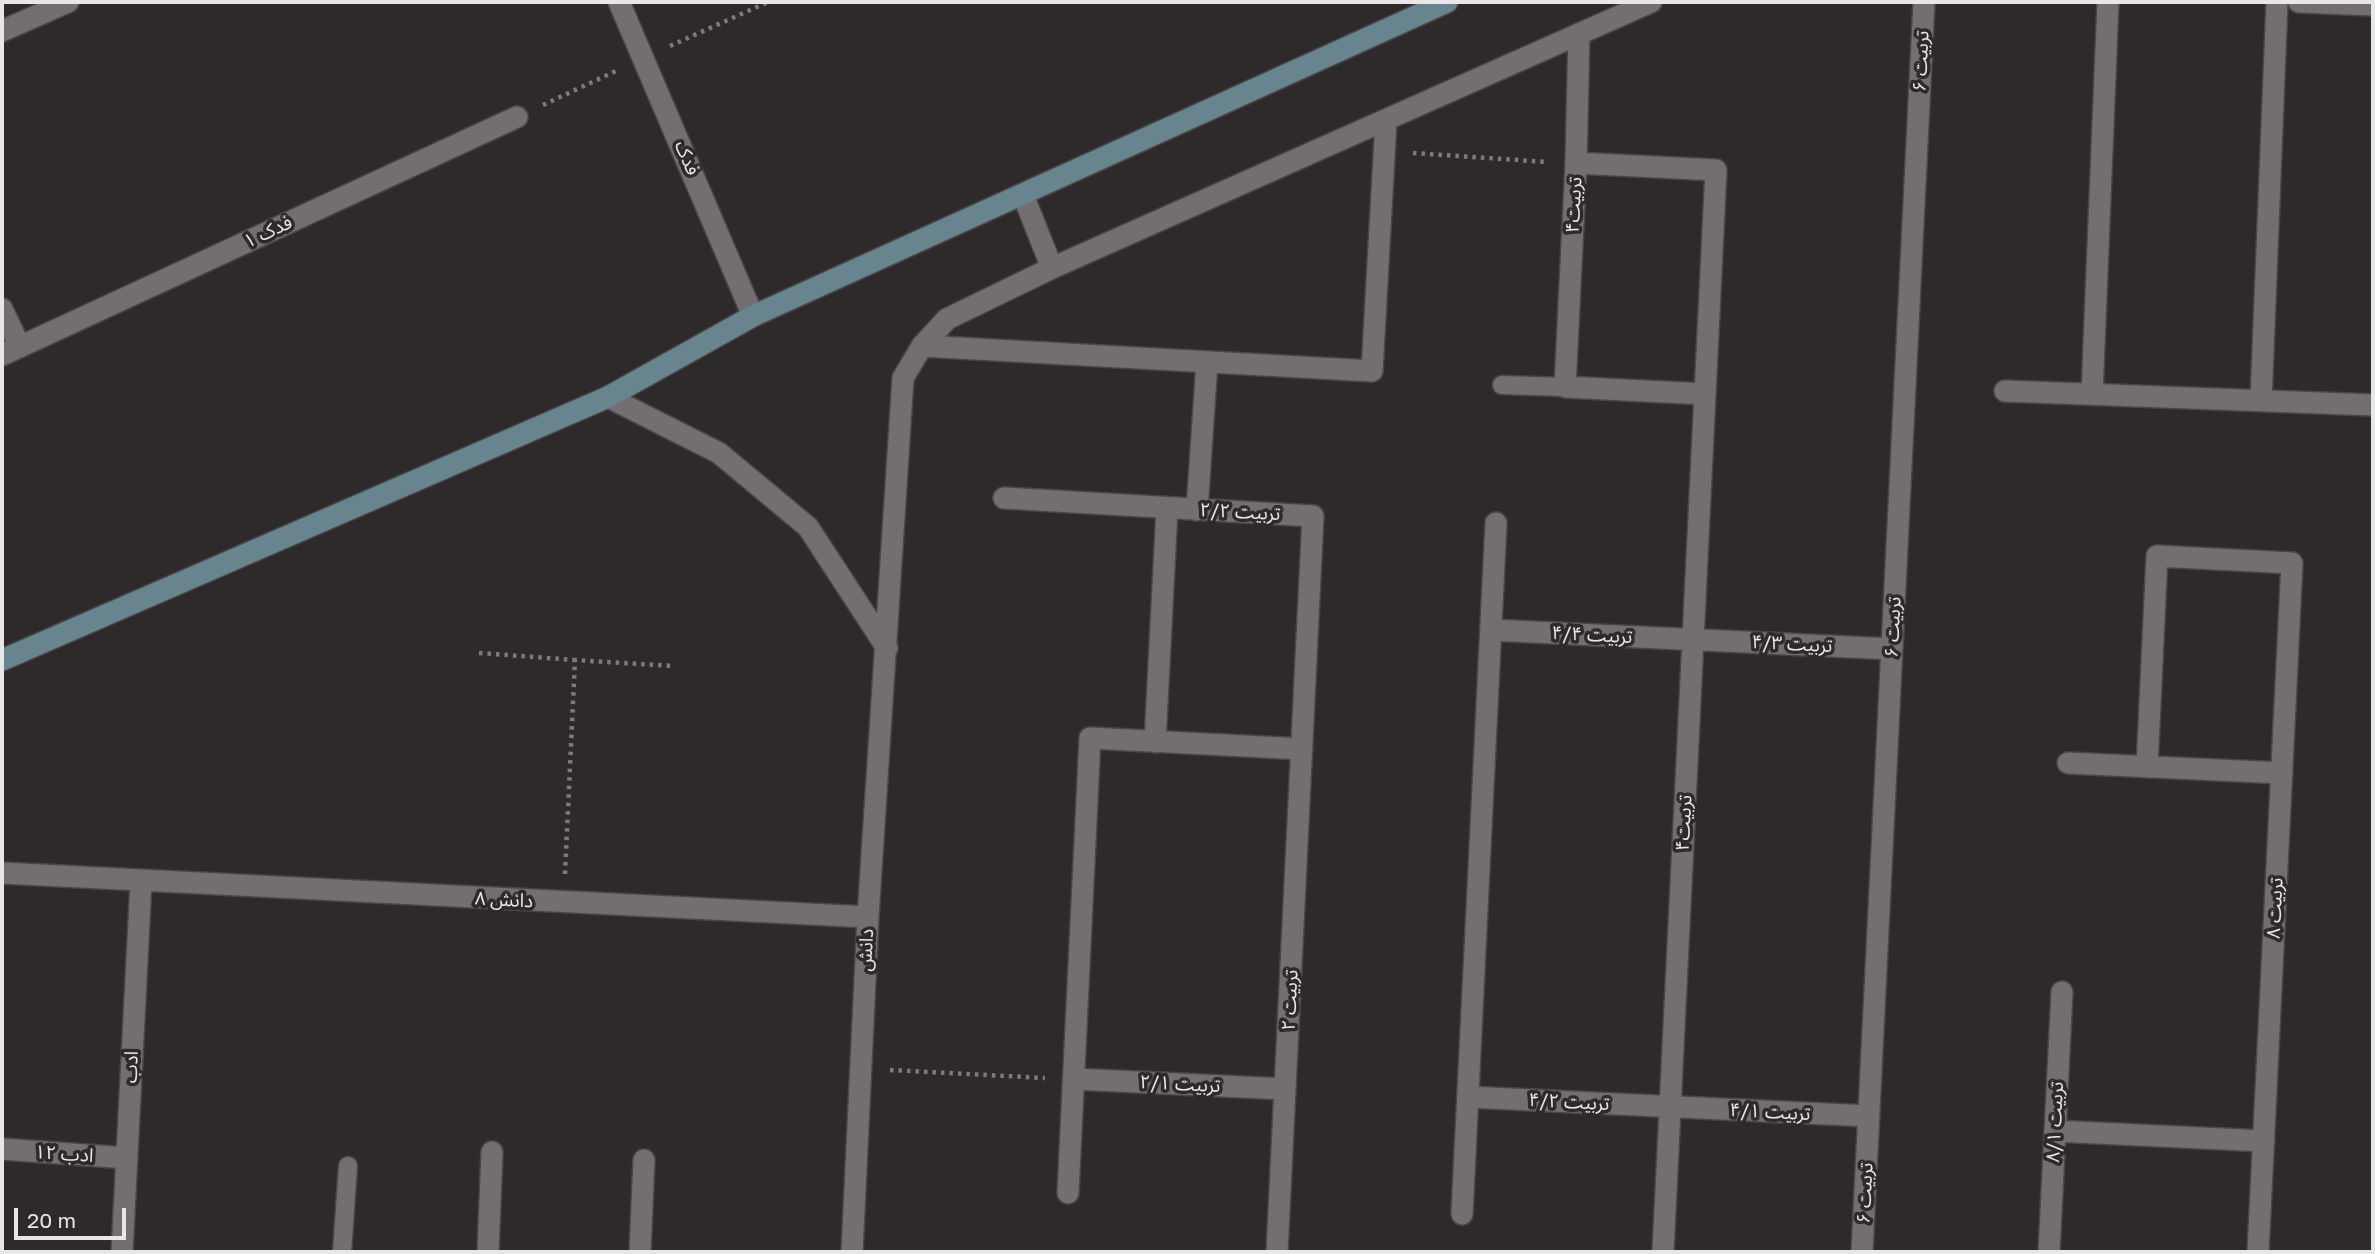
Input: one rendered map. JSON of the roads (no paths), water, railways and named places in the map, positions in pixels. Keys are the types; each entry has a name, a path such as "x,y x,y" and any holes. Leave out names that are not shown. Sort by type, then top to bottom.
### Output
{"street":[{"path":"2,31 68,2"},
{"name":"فدک","path":"619,2 753,316"},
{"path":"2,660 608,397 753,316 1447,2"},
{"name":"دانش","path":"852,1252 868,917 903,378 922,346 947,319 1052,268 1651,2"},
{"name":"تربیت ۶","path":"1862,1252 1924,2"},
{"path":"2092,394 2108,2"},
{"path":"2261,400 2277,2"},
{"path":"2299,2 2373,5"},
{"path":"1576,163 1578,34"},
{"name":"فدک ۱","path":"11,351 517,117"},
{"path":"922,346 1372,371 1386,121"},
{"name":"تربیت۴","path":"1565,387 1576,163 1716,170 1663,1252"},
{"path":"1023,195 1052,268"},
{"path":"2,309 11,351"},
{"path":"1198,510 1207,362"},
{"path":"1565,387 1705,394"},
{"path":"2005,391 2373,405"},
{"path":"608,397 719,453 808,527 887,648"},
{"name":"تربیت ۲/۲","path":"1004,498 1313,516"},
{"path":"1155,742 1167,509"},
{"name":"تربیت ۲","path":"1277,1252 1313,516"},
{"path":"1462,1214 1496,523"},
{"name":"تربیت ۸","path":"2147,767 2157,556 2292,563 2258,1252"},
{"name":"تربیت ۴/۴","path":"1491,630 1693,639"},
{"name":"تربیت ۴/۳","path":"1693,639 1892,649"},
{"path":"1068,1193 1090,738 1302,748"},
{"path":"2068,763 2282,773"},
{"name":"دانش ۸","path":"2,873 868,917"},
{"name":"ادب","path":"122,1252 141,882"},
{"name":"تربیت ۸/۱","path":"2049,1252 2062,992"},
{"name":"تربیت ۲/۱","path":"1074,1079 1285,1089"},
{"name":"تربیت ۴/۲","path":"1468,1097 1670,1107"},
{"name":"تربیت ۴/۱","path":"1670,1107 1869,1116"},
{"path":"2055,1131 2264,1141"},
{"name":"ادب ۱۲","path":"2,1149 127,1158"},
{"path":"488,1252 492,1152"},
{"path":"640,1252 644,1160"}],"lane":[{"path":"1502,385 1565,387"},
{"path":"342,1252 348,1166"}]}
